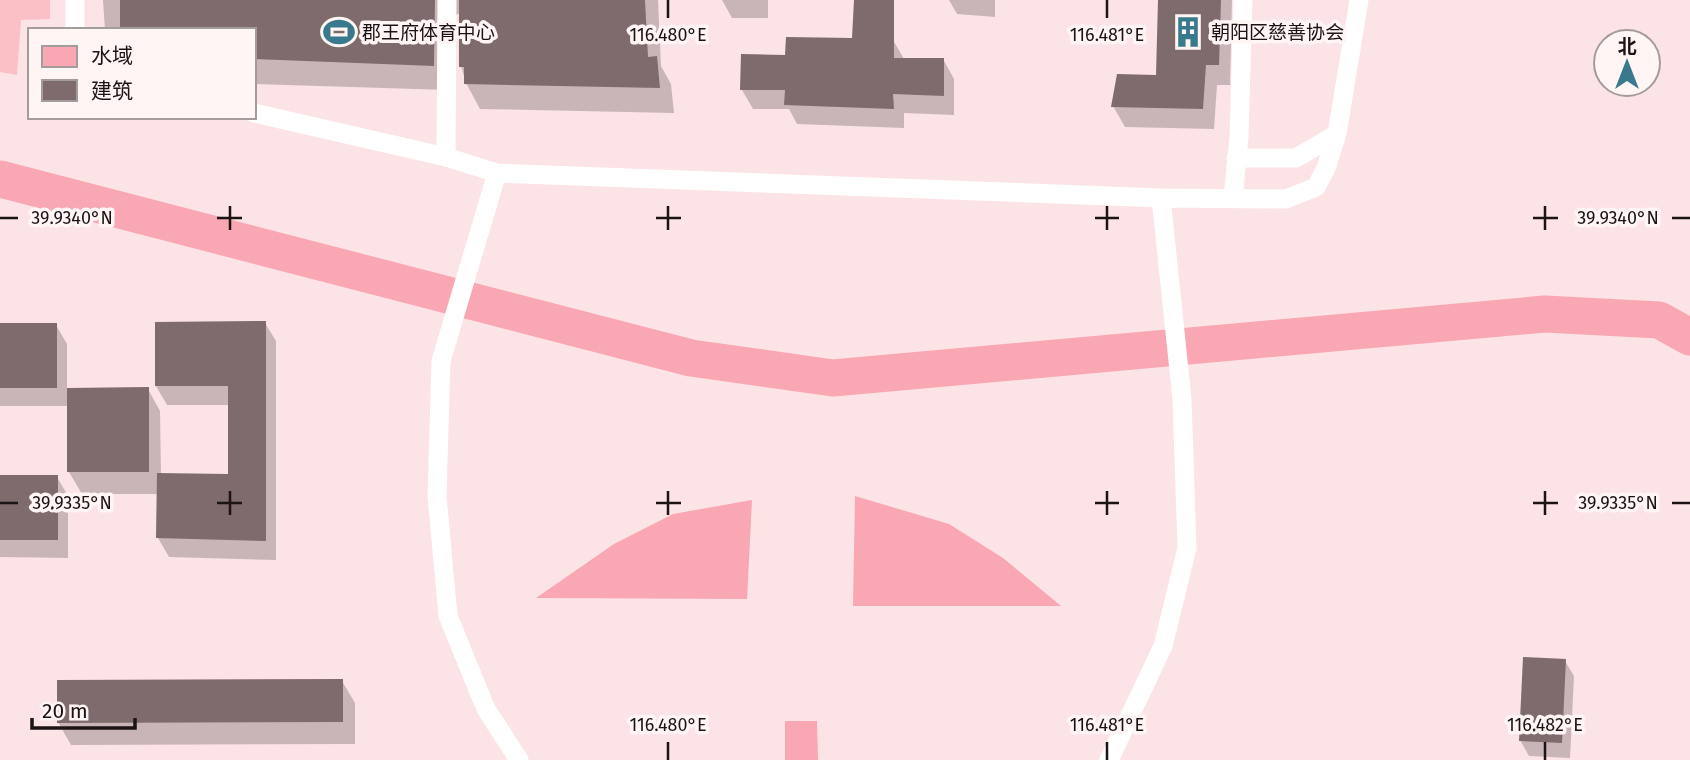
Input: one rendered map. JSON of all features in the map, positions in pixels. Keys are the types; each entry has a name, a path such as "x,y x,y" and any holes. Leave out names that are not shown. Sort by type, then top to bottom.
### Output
{"lane":[{"path":"75,0 75,28"},
{"path":"446,157 447,0"},
{"path":"1233,198 1243,0"},
{"path":"256,113 446,157 497,173 1161,198 1286,199 1316,187 1326,167 1337,134 1359,0"},
{"path":"1236,158 1296,158 1337,134"},
{"path":"497,173 441,361 437,496 448,616 486,709 519,760"},
{"path":"1109,760 1163,646 1187,548 1182,399 1161,198"}],"shaded area":[{"path":"0,0 50,0 50,19 21,20 17,75 0,72"}],"water":[{"path":"855,496 949,524 1003,558 1061,606 853,606"},
{"path":"752,500 747,599 536,598 614,544 673,514"},
{"path":"785,721 817,721 818,760 785,760"}],"building":[{"name":"郡王府体育中心","path":"120,0 435,0 434,66 256,59 256,28 120,28"},
{"path":"459,0 645,0 648,57 657,56 660,88 464,84 464,67 459,67"},
{"path":"854,0 894,0 894,58 944,58 944,96 893,94 894,109 784,105 785,90 740,90 741,54 785,55 786,37 852,38"},
{"path":"1158,0 1221,0 1219,65 1206,65 1203,109 1111,107 1117,74 1156,75"},
{"path":"266,321 266,541 156,538 157,473 228,474 228,386 155,386 155,322"},
{"path":"0,323 57,323 57,388 0,388"},
{"path":"149,387 149,472 67,472 67,388"},
{"path":"0,475 58,475 58,540 0,540"},
{"path":"1523,657 1566,659 1562,743 1519,741"},
{"path":"343,679 343,722 57,723 57,680"}],"waterway":[{"path":"0,179 691,358 833,378 1545,314 1659,320 1690,337"}],"place":[{"name":"郡王府体育中心","path":"339,32"},
{"name":"朝阳区慈善协会","path":"1188,32"}]}
